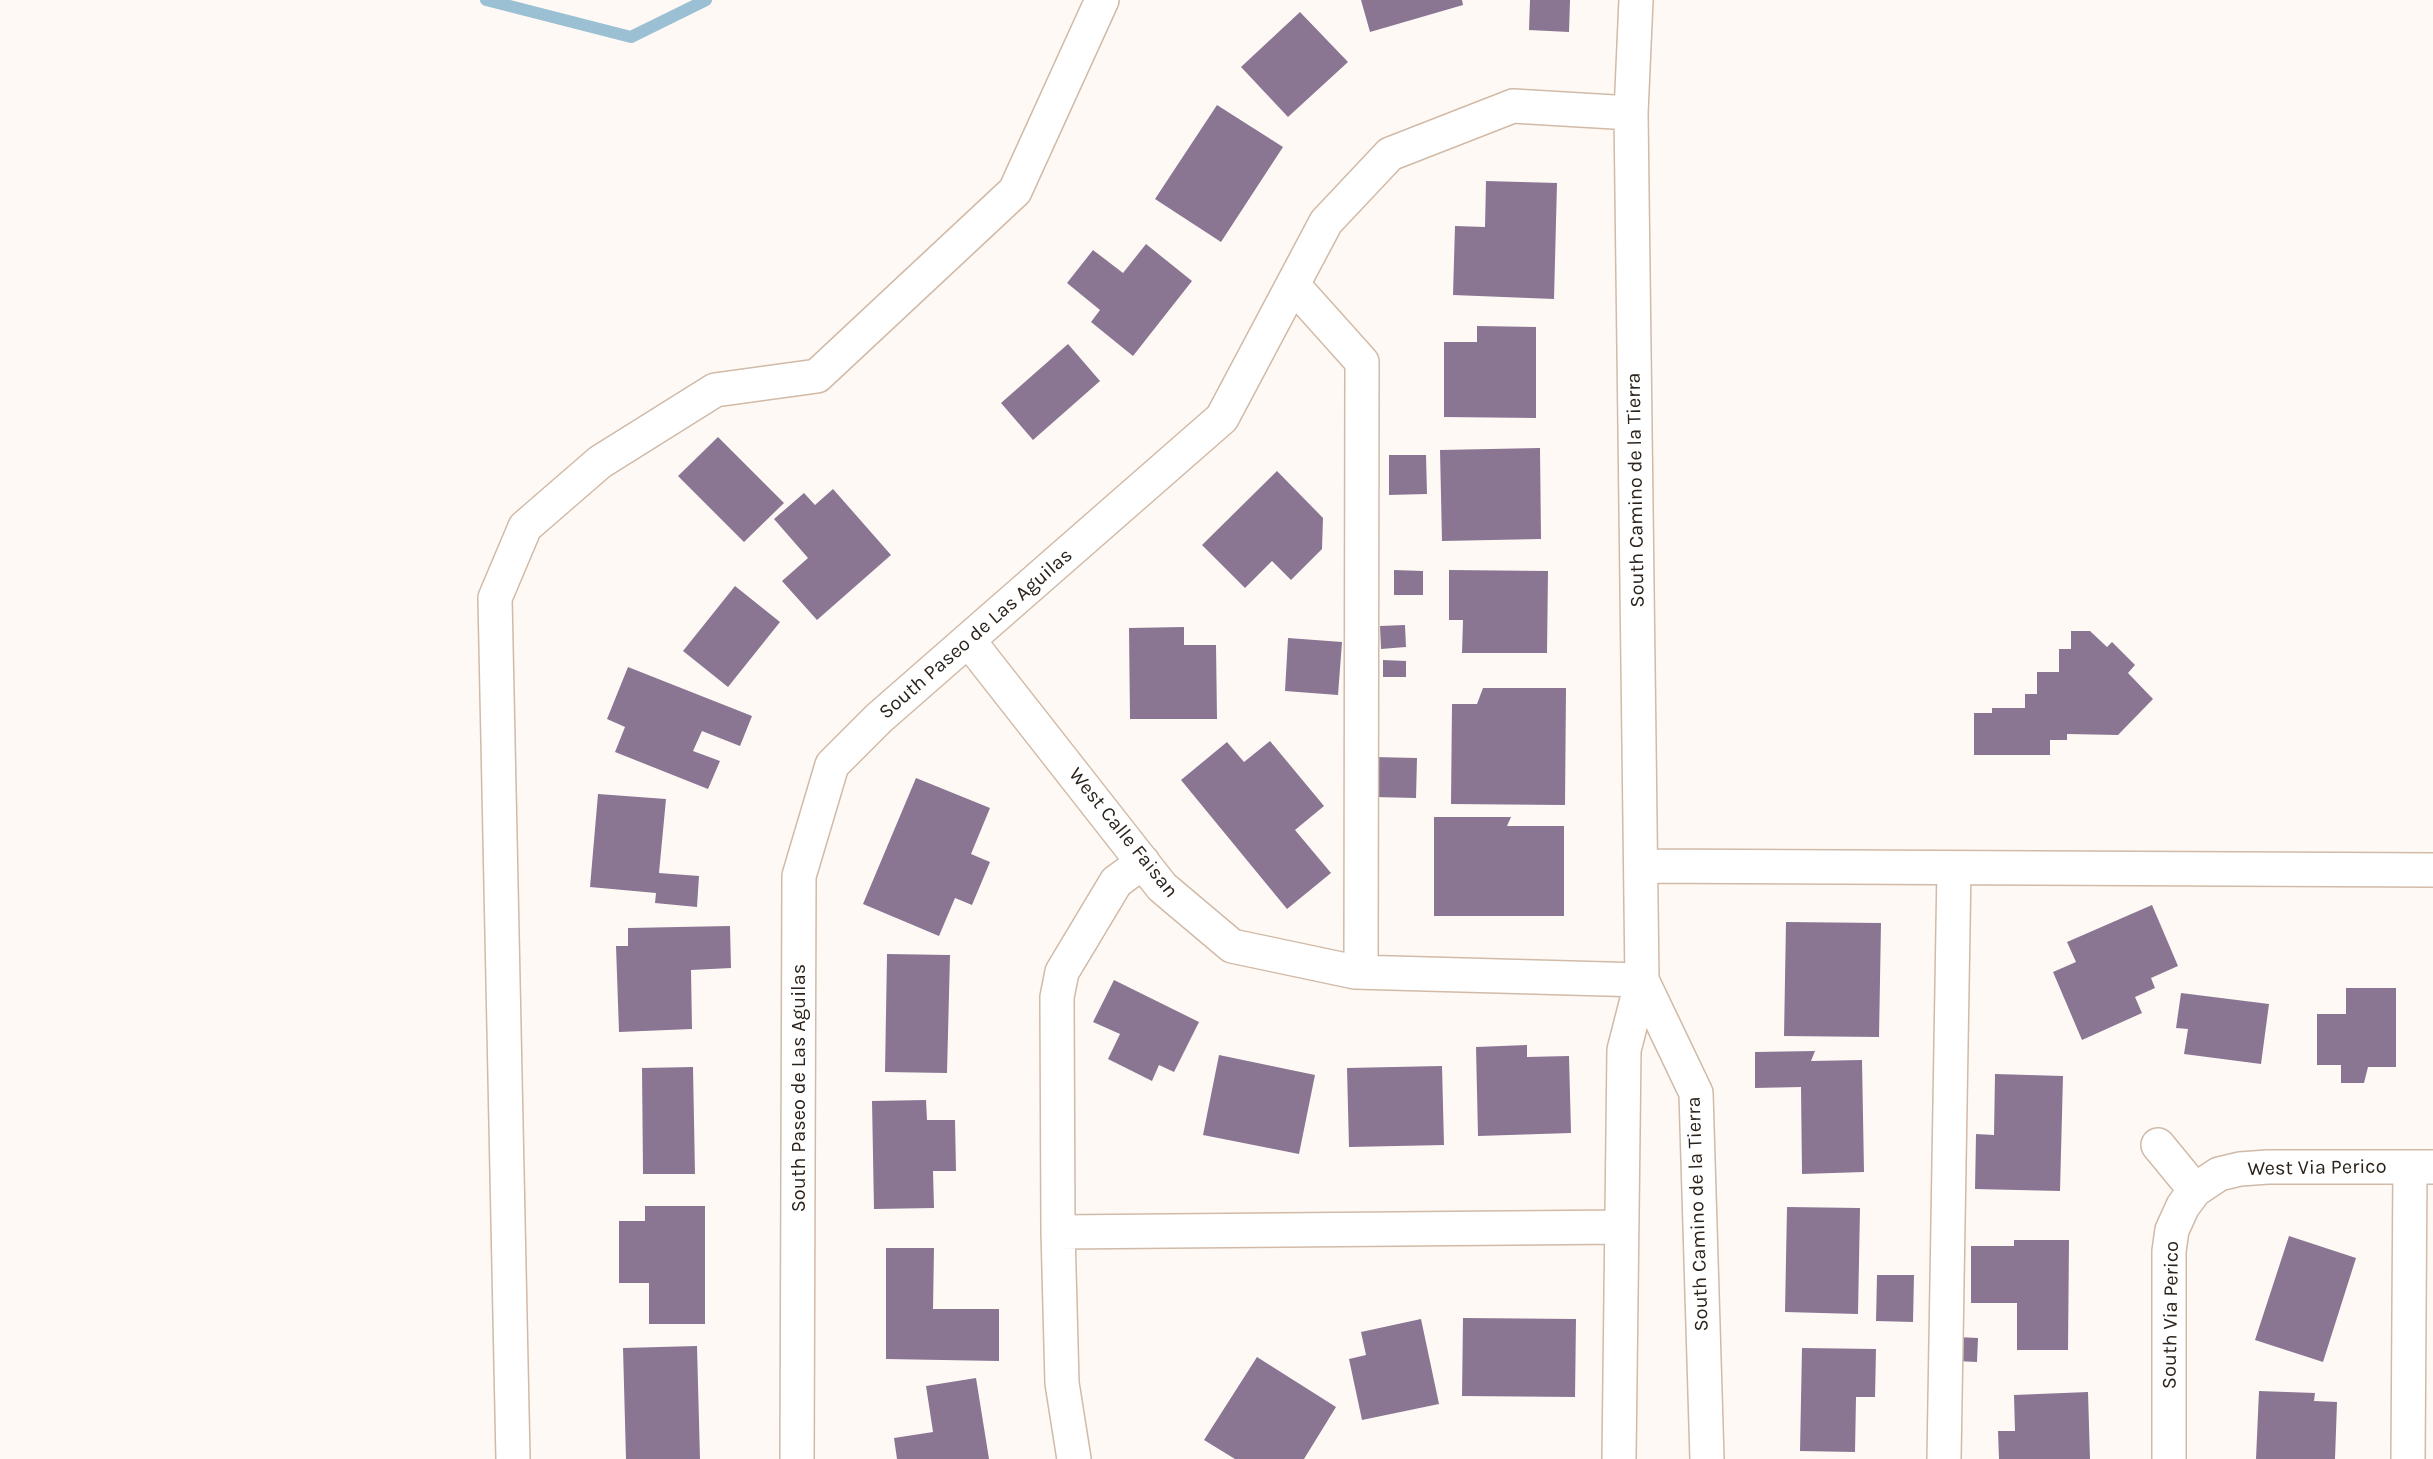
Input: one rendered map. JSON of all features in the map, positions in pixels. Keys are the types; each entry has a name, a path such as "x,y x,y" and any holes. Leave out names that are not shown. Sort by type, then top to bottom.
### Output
{"street":[{"path":"513,1459 495,598 525,527 600,462 715,390 817,376 1015,191 1102,0"},
{"name":"South Camino de la Tierra","path":"1619,1459 1624,1050 1642,980 1631,113 1636,0"},
{"name":"South Paseo de Las Aguilas","path":"797,1459 800,876 832,765 879,718 1222,418 1326,222 1390,154 1514,106 1631,113"},
{"path":"1293,285 1362,362 1361,972"},
{"name":"West Calle Faisan","path":"969,641 1162,887 1232,946 1361,972 1642,980"},
{"path":"1074,1459 1062,1383 1058,1232 1057,997 1062,972 1116,882 1143,862"},
{"path":"1641,866 2433,870"},
{"path":"1944,1459 1954,868"},
{"name":"South Camino de la Tierra","path":"1642,980 1696,1094 1707,1459"},
{"path":"2158,1146 2199,1186"},
{"path":"2408,1459 2421,1167"},
{"name":"West Via Perico","path":"2199,1186 2219,1174 2240,1169 2421,1167"},
{"name":"South Via Perico","path":"2169,1459 2169,1251 2172,1230 2183,1206 2199,1186"},
{"path":"1058,1232 1622,1227"}],"building":[{"path":"1361,0 1462,0 1463,5 1370,32"},
{"path":"1530,0 1570,0 1569,32 1529,30"},
{"path":"1300,12 1348,62 1288,117 1241,67"},
{"path":"1217,105 1283,147 1221,242 1155,199"},
{"path":"1486,181 1557,183 1554,299 1453,295 1455,226 1485,227"},
{"path":"1146,244 1192,281 1133,356 1091,322 1100,310 1067,283 1093,250 1123,273"},
{"path":"1477,326 1536,327 1536,418 1444,417 1444,342 1477,342"},
{"path":"1068,344 1100,381 1033,440 1001,403"},
{"path":"718,437 784,503 744,542 678,476"},
{"path":"1540,448 1541,539 1442,541 1440,450"},
{"path":"1389,455 1426,455 1427,494 1389,495"},
{"path":"1277,471 1323,518 1322,549 1291,580 1272,561 1245,588 1202,545"},
{"path":"833,489 891,555 817,620 782,581 808,558 774,519 804,493 815,505"},
{"path":"1394,570 1423,571 1423,595 1394,595"},
{"path":"1449,570 1548,571 1547,653 1462,653 1463,620 1449,620"},
{"path":"735,586 780,622 728,687 683,651"},
{"path":"1405,625 1406,647 1381,649 1380,626"},
{"path":"1184,627 1184,645 1216,645 1217,719 1130,719 1129,628"},
{"path":"2071,631 2090,631 2107,647 2112,642 2135,665 2128,673 2153,699 2118,735 2067,734 2067,740 2050,740 2050,755 1974,755 1974,713 1992,713 1992,708 2025,708 2025,694 2037,694 2037,672 2059,672 2059,649 2071,649"},
{"path":"1288,638 1342,642 1338,695 1285,691"},
{"path":"1383,660 1406,661 1406,677 1383,677"},
{"path":"628,667 752,716 740,746 702,731 693,751 720,761 708,789 615,752 625,727 607,719"},
{"path":"1483,688 1566,688 1565,805 1451,804 1452,704 1477,704"},
{"path":"1270,741 1324,806 1295,830 1331,873 1287,909 1181,780 1227,742 1244,762"},
{"path":"1374,757 1417,758 1416,798 1374,797"},
{"path":"916,778 990,808 971,854 990,862 972,905 955,898 939,936 863,904"},
{"path":"598,794 666,799 659,873 699,876 697,907 655,903 656,893 590,887"},
{"path":"1434,817 1511,817 1507,826 1564,826 1564,916 1434,916"},
{"path":"2152,905 2178,966 2151,978 2155,988 2135,997 2142,1013 2082,1040 2053,972 2076,962 2067,942"},
{"path":"1786,922 1881,923 1879,1037 1784,1036"},
{"path":"730,926 731,968 691,970 692,1029 619,1032 616,946 628,946 628,928"},
{"path":"887,954 950,955 947,1073 885,1072"},
{"path":"1114,980 1199,1022 1174,1072 1159,1065 1152,1081 1108,1059 1120,1034 1093,1022"},
{"path":"2346,988 2396,988 2396,1067 2368,1067 2364,1083 2341,1083 2341,1065 2317,1065 2317,1014 2346,1014"},
{"path":"2181,993 2269,1004 2261,1064 2184,1054 2188,1029 2176,1028"},
{"path":"1527,1045 1527,1057 1569,1056 1571,1133 1478,1136 1476,1047"},
{"path":"1815,1051 1811,1061 1862,1060 1864,1172 1802,1174 1801,1087 1755,1088 1755,1052"},
{"path":"1219,1055 1315,1075 1299,1154 1203,1135"},
{"path":"1442,1066 1444,1145 1349,1147 1347,1068"},
{"path":"693,1067 695,1174 643,1174 642,1068"},
{"path":"1995,1074 2063,1076 2060,1191 1975,1189 1976,1134 1994,1135"},
{"path":"926,1100 927,1120 955,1120 956,1171 933,1171 934,1208 874,1209 872,1101"},
{"path":"645,1206 705,1206 705,1324 649,1324 649,1283 619,1283 619,1221 645,1221"},
{"path":"1787,1207 1860,1208 1858,1314 1785,1312"},
{"path":"2289,1236 2356,1258 2323,1362 2255,1340"},
{"path":"2014,1240 2069,1240 2068,1350 2017,1350 2017,1303 1971,1303 1971,1246 2014,1246"},
{"path":"886,1248 934,1248 933,1309 999,1309 999,1361 886,1359"},
{"path":"1877,1275 1914,1275 1913,1322 1876,1321"},
{"path":"1463,1318 1576,1319 1575,1397 1462,1396"},
{"path":"1421,1319 1439,1404 1362,1420 1349,1359 1366,1355 1361,1332"},
{"path":"1957,1337 1978,1338 1977,1362 1956,1361"},
{"path":"697,1346 700,1459 626,1459 623,1348"},
{"path":"1802,1348 1876,1349 1875,1397 1856,1397 1855,1452 1800,1451"},
{"path":"1257,1357 1336,1407 1304,1459 1235,1459 1204,1440"},
{"path":"976,1378 989,1459 897,1459 894,1438 933,1432 926,1386"},
{"path":"2259,1391 2315,1393 2314,1401 2337,1402 2335,1459 2256,1459"},
{"path":"2088,1392 2090,1459 1999,1459 1998,1431 2015,1431 2014,1395"}],"waterway":[{"path":"486,0 631,37 706,0"}]}
